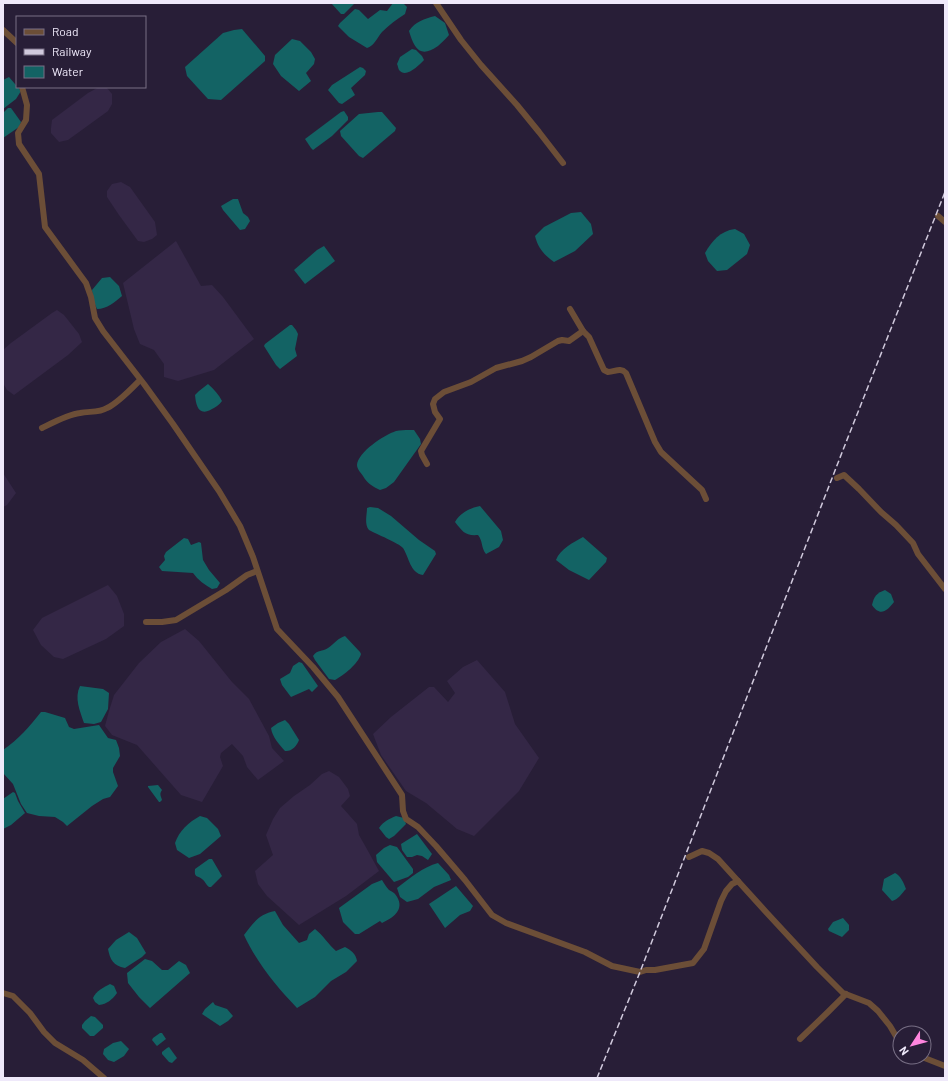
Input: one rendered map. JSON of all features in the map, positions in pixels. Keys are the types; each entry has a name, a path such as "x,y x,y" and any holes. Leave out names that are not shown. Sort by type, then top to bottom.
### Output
{"street":[{"path":"436,3 480,65 521,110 563,163"},
{"path":"3,30 16,42"},
{"path":"22,88 27,105 26,120 18,133 19,144 39,174 45,227 86,283 95,318 103,331 173,424 219,491 240,526 253,557 277,629 313,667 338,697 402,796 406,819 418,827 436,846 492,915 506,923 584,952 612,966 640,972 655,970 693,963 704,949 724,896 729,888 738,881"},
{"path":"938,216 945,222"},
{"path":"570,309 583,331 589,337 604,370 613,372 619,369 626,373 655,442 661,452 702,490 706,499"},
{"path":"426,464 421,451 440,419 432,404 435,399 444,392 471,382 496,368 531,358 558,341 562,340 569,342 583,331"},
{"path":"42,428 78,413 100,411 108,408 140,380"},
{"path":"837,478 844,474 896,525 913,543 918,554 945,589"},
{"path":"146,622 176,620 226,590 247,575 257,571"},
{"path":"689,857 702,850 718,859 843,993 869,1003 878,1011 892,1029"},
{"path":"3,993 13,996 30,1013 44,1032 55,1043 83,1060 104,1078"},
{"path":"800,1038 846,994"},
{"path":"932,1061 945,1066"}],"shaded area":[{"path":"97,88 107,88 112,94 112,104 108,111 68,140 59,142 51,133 52,120 88,93"},
{"path":"121,182 130,187 155,222 157,235 152,239 144,242 138,241 107,197 107,191 112,184"},
{"path":"176,241 201,286 212,285 223,297 254,339 214,370 178,381 164,377 164,364 154,350 140,344 134,329 123,283"},
{"path":"57,310 64,315 79,334 82,342 68,355 14,395 7,390 3,383 3,350"},
{"path":"3,473 16,493 7,505 3,507"},
{"path":"108,585 117,596 124,614 124,626 106,639 63,659 54,657 41,645 33,630 42,618"},
{"path":"185,629 199,641 232,682 249,699 269,736 272,748 284,761 258,780 247,767 243,756 232,744 221,753 220,757 223,766 202,802 181,795 137,745 112,735 105,726 114,695 139,663 161,642"},
{"path":"477,660 505,692 515,724 539,758 519,791 474,836 457,829 426,803 406,791 381,755 373,734 391,717 429,687 434,687 448,702 455,693 447,681 463,667"},
{"path":"329,771 339,777 348,789 350,796 341,806 357,824 359,835 379,871 346,896 299,925 267,896 258,884 255,871 273,855 266,835 280,808 322,774"}],"water":[{"path":"331,3 355,3 344,14 341,14"},
{"path":"393,3 403,3 407,7 405,14 385,29 374,44 367,48 349,37 338,26 355,9 359,10 368,19 380,10 387,11"},
{"path":"435,16 445,23 449,35 432,50 427,52 419,50 413,42 409,31 417,23"},
{"path":"242,29 265,56 265,61 221,100 208,99 187,76 185,67 223,33"},
{"path":"292,39 300,41 311,52 315,59 314,64 306,73 311,81 299,91 281,76 273,64 275,55"},
{"path":"412,49 416,50 424,60 409,72 402,72 399,70 397,64 400,57"},
{"path":"360,67 366,71 365,75 351,88 355,95 342,104 339,103 328,90 332,85"},
{"path":"9,77 16,85 16,88 18,88 21,91 16,99 3,109 3,80"},
{"path":"8,108 11,108 21,122 19,127 3,138 3,113"},
{"path":"344,111 348,117 348,120 332,136 313,150 305,139"},
{"path":"382,112 396,128 395,131 363,158 359,156 341,136 340,131 359,114"},
{"path":"233,199 238,199 243,213 250,221 245,229 240,230 221,206"},
{"path":"581,212 591,224 593,234 575,251 554,262 542,251 535,236 544,227 571,213"},
{"path":"735,229 744,234 750,245 747,254 727,270 717,271 708,261 705,253 717,237 725,232"},
{"path":"324,246 335,261 305,284 294,270 317,250"},
{"path":"110,277 119,286 122,296 114,303 101,309 97,309 93,300 92,290 102,278"},
{"path":"292,325 298,334 295,349 297,356 280,369 264,346"},
{"path":"208,384 222,401 219,405 204,412 197,406 195,395"},
{"path":"414,430 420,439 421,444 394,482 386,488 380,490 366,481 357,465 358,460 362,455 372,445 385,436 396,431"},
{"path":"480,506 501,531 503,540 499,547 486,554 478,535 470,535 465,533 455,522 466,511"},
{"path":"367,508 378,508 391,516 419,540 435,551 436,554 423,575 415,571 401,546 367,528"},
{"path":"583,537 607,558 606,562 589,580 569,570 556,560 564,549"},
{"path":"184,538 188,539 191,545 199,542 201,543 203,560 220,583 217,588 212,589 199,580 193,573 162,571 159,567 165,560 164,556 166,552"},
{"path":"885,590 891,594 894,602 889,608 881,612 875,609 872,605 876,595"},
{"path":"345,636 361,654 357,662 346,672 335,680 329,679 313,656 317,652 328,648"},
{"path":"299,662 302,663 318,686 312,692 309,689 291,697 282,685 280,679 290,673 293,666"},
{"path":"80,686 103,689 109,693 108,709 101,722 94,724 84,723 79,709 78,700 78,691"},
{"path":"41,712 65,718 69,727 74,729 99,725 108,738 116,740 119,748 120,756 113,768 118,786 110,797 103,799 92,806 67,826 55,817 39,816 27,813 21,804 13,784 3,773 3,750 24,732"},
{"path":"285,720 299,740 294,748 289,751 285,751 276,741 271,728"},
{"path":"158,785 162,790 160,794 162,800 160,802 148,787"},
{"path":"13,792 15,793 25,813 11,825 3,829 3,799"},
{"path":"200,816 207,818 218,829 221,836 200,854 189,858 177,850 175,843 185,827"},
{"path":"396,816 404,818 406,824 389,839 379,828 389,819"},
{"path":"417,834 432,854 428,860 417,855 407,857 402,850 401,844"},
{"path":"390,845 397,847 413,869 413,873 408,877 394,882 377,862 376,855"},
{"path":"209,859 212,859 222,876 211,887 209,887 195,874 195,869"},
{"path":"438,863 449,875 451,880 434,887 418,899 407,902 400,897 397,888 422,870"},
{"path":"895,873 902,880 906,889 898,898 892,901 882,890 884,879"},
{"path":"382,880 388,889 395,894 398,899 398,912 387,921 382,923 380,921 359,934 355,934 343,922 339,908 372,884"},
{"path":"456,886 473,906 470,911 460,915 445,928 429,904"},
{"path":"275,911 283,925 299,943 307,940 309,934 315,929 336,951 345,947 356,956 357,961 346,972 331,981 315,997 297,1008 268,974 244,935 261,917 269,912"},
{"path":"843,918 849,925 849,930 842,937 829,931 828,929 833,922"},
{"path":"129,932 137,938 146,953 125,968 118,966 113,962 108,949 116,940"},
{"path":"145,959 152,961 162,970 168,970 179,961 186,965 190,973 150,1008 128,983 127,973"},
{"path":"110,984 114,986 117,993 109,1001 99,1005 95,1002 93,998 94,996 98,991"},
{"path":"213,1002 215,1005 227,1009 233,1016 220,1026 202,1014"},
{"path":"91,1016 95,1017 103,1025 103,1028 94,1036 90,1036 82,1028 85,1021"},
{"path":"162,1033 166,1039 157,1046 152,1040"},
{"path":"121,1041 129,1049 124,1056 114,1062 108,1060 103,1054 104,1049 113,1043"},
{"path":"169,1047 177,1058 172,1063 169,1062 162,1054 162,1052"}],"railway":[{"path":"597,1078 640,972 945,192"}]}
